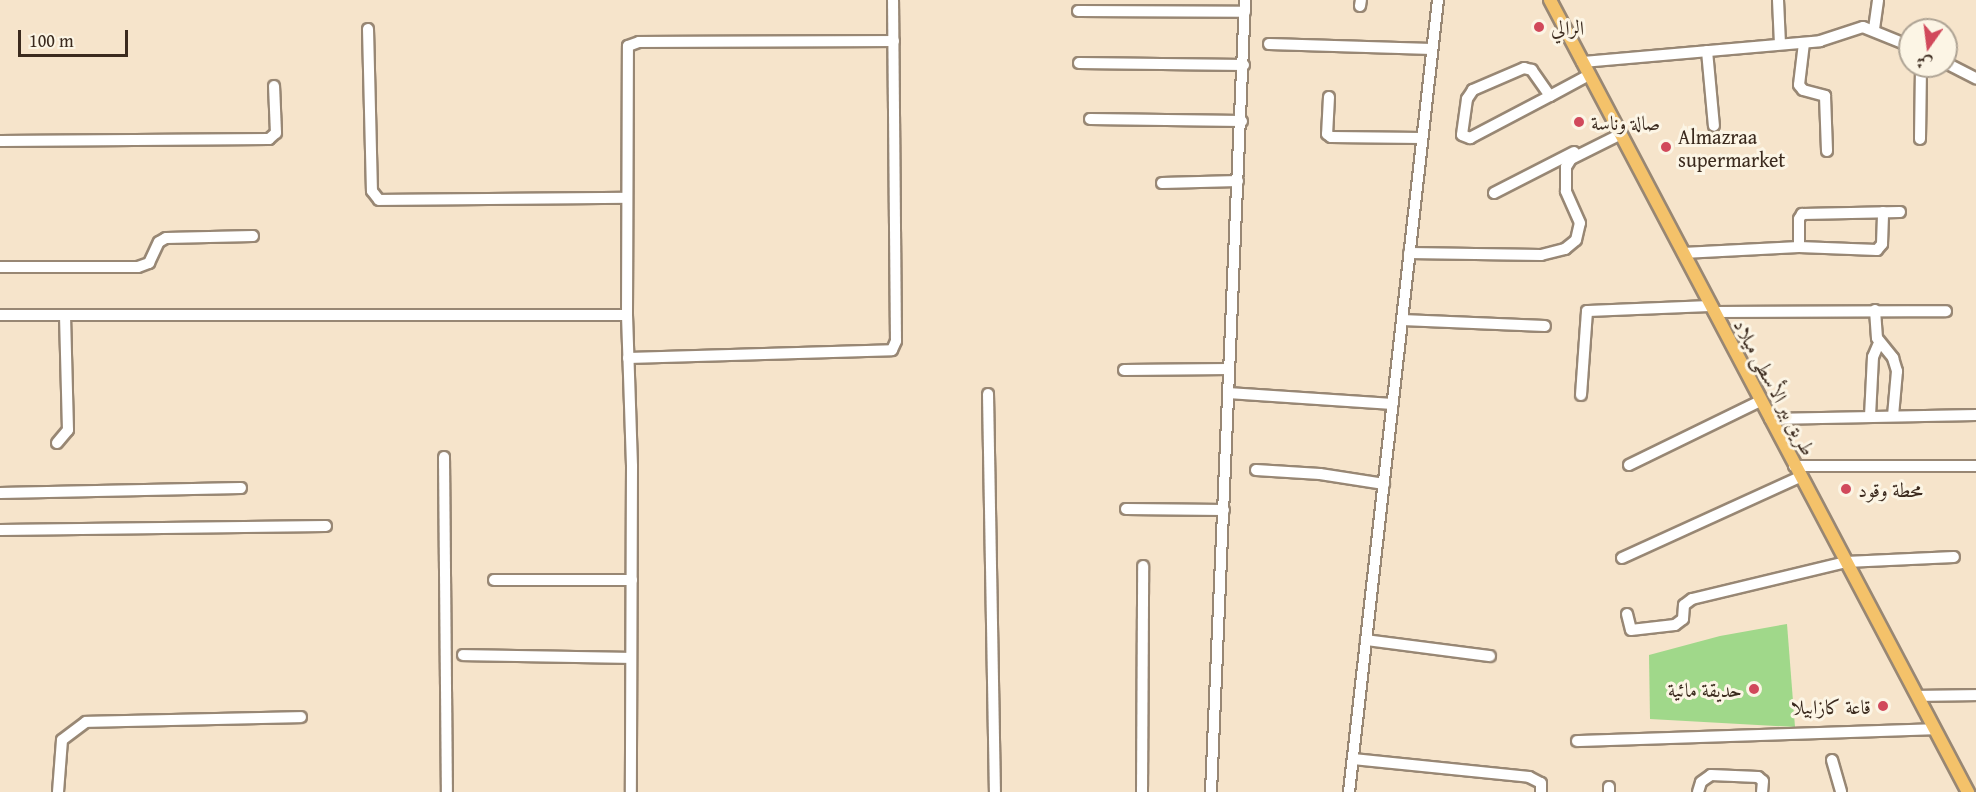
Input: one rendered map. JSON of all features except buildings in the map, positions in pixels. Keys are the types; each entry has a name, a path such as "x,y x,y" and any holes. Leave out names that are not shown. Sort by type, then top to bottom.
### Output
{"main road":[{"name":"طريق بير الأسطى ميلاد","path":"1550,0 1968,792"}],"street":[{"path":"628,358 892,350 896,341 893,0"},
{"path":"1211,792 1242,121 1245,0"},
{"path":"1349,792 1438,0"},
{"path":"1778,0 1780,44"},
{"path":"1874,29 1878,0"},
{"path":"1078,11 1245,12"},
{"path":"1582,62 1804,43 1832,39 1863,27 1874,29 1898,40"},
{"path":"368,29 372,191 379,200 626,198"},
{"path":"631,792 632,580 625,52 633,43 894,41"},
{"path":"1804,43 1799,84 1803,90 1825,96 1827,151"},
{"path":"1269,44 1432,49"},
{"path":"1707,51 1714,126"},
{"path":"1079,63 1244,65"},
{"path":"1550,96 1532,70 1524,69 1473,90 1467,99 1462,135 1470,138 1550,96 1589,75"},
{"path":"1958,69 1976,78"},
{"path":"1920,139 1921,78"},
{"path":"0,141 269,139 276,133 274,86"},
{"path":"1329,97 1327,134 1331,137 1422,138"},
{"path":"1090,119 1242,121"},
{"path":"1409,253 1541,255 1565,249 1576,240 1580,223 1566,191 1566,167 1571,159 1621,134"},
{"path":"1494,193 1588,145 1602,143"},
{"path":"1162,183 1238,181"},
{"path":"1683,253 1799,247 1876,250 1882,244 1883,212"},
{"path":"1799,247 1798,219 1802,214 1900,212"},
{"path":"0,267 138,267 149,263 159,242 166,238 252,236"},
{"path":"1581,394 1587,311 1712,309 1946,311"},
{"path":"1870,416 1873,357 1879,342 1875,310"},
{"path":"0,315 627,315"},
{"path":"57,443 68,430 64,315"},
{"path":"1402,320 1545,326"},
{"path":"1879,342 1893,358 1897,371 1893,416"},
{"path":"1124,370 1229,369"},
{"path":"1228,393 1393,404"},
{"path":"988,394 995,792"},
{"path":"1629,465 1760,401"},
{"path":"1770,419 1976,415"},
{"path":"444,457 447,792"},
{"path":"1622,558 1797,471 1976,466"},
{"path":"1256,470 1320,474 1384,484"},
{"path":"0,493 241,488"},
{"path":"1126,509 1224,510"},
{"path":"0,530 326,526"},
{"path":"1627,614 1631,630 1676,625 1683,619 1684,605 1692,599 1846,562 1954,557"},
{"path":"1142,792 1143,566"},
{"path":"494,580 632,580"},
{"path":"1366,640 1490,656"},
{"path":"463,655 630,658"},
{"path":"1918,696 1976,695"},
{"path":"58,792 62,740 86,722 301,717"},
{"path":"1576,741 1935,729"},
{"path":"1353,759 1529,777 1541,783 1541,792"},
{"path":"1832,760 1841,792"},
{"path":"1698,792 1701,782 1711,775 1758,777 1762,781 1762,792"}],"green space":[{"path":"1787,624 1795,727 1650,719 1649,655 1720,636"}],"place":[{"name":"الرالي","path":"1539,27"},
{"name":"صالة وناسة","path":"1579,122"},
{"name":"Almazraa supermarket","path":"1666,147"},
{"name":"محطة وقود","path":"1846,489"},
{"name":"حديقة مائية","path":"1754,689"},
{"name":"قاعة كازابيلا","path":"1883,706"}]}
